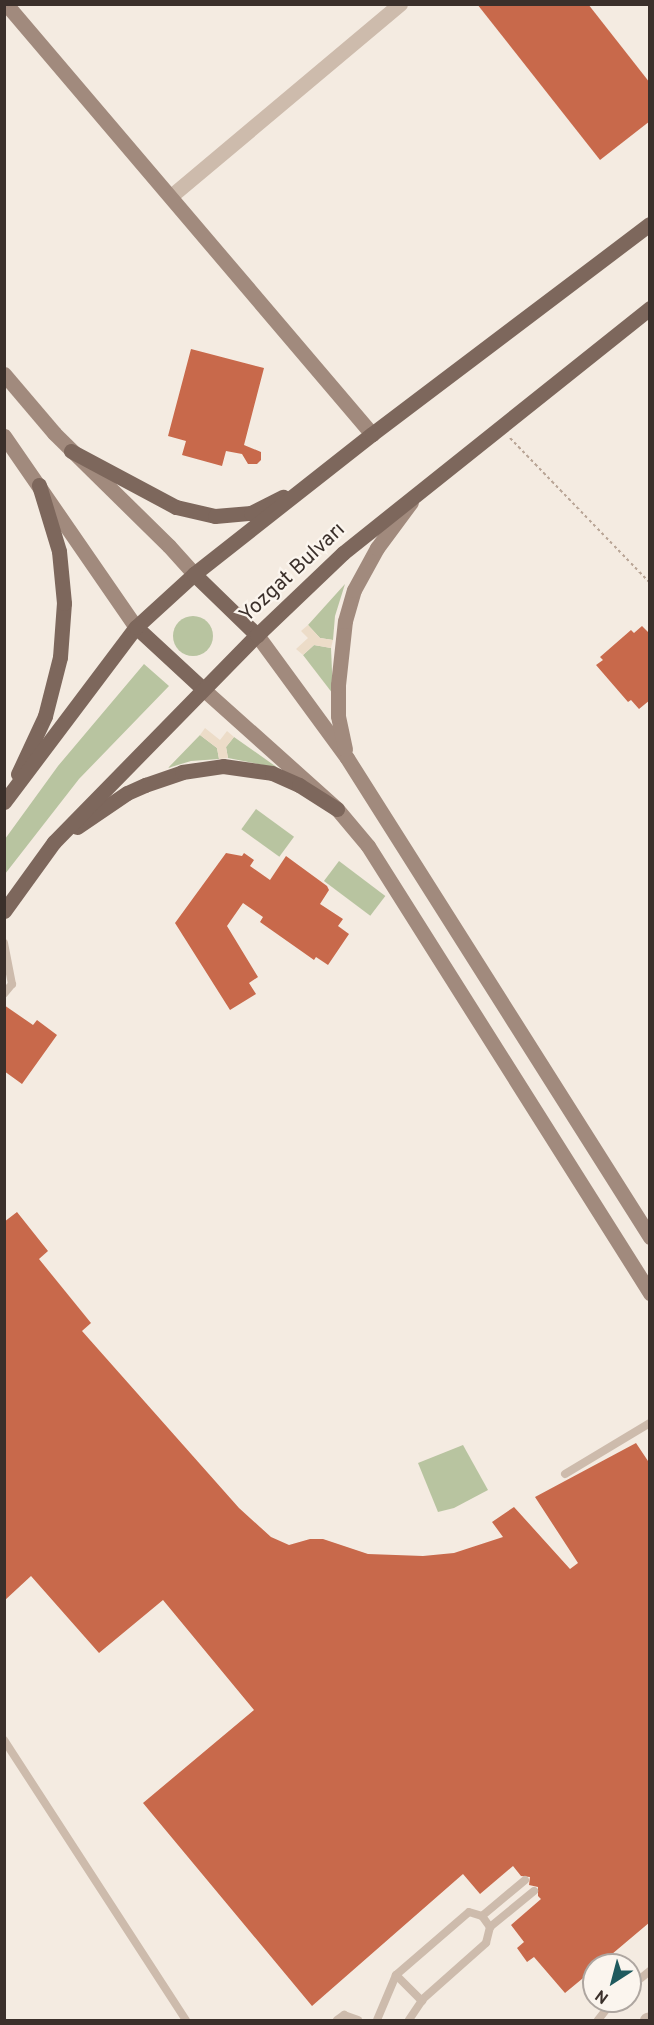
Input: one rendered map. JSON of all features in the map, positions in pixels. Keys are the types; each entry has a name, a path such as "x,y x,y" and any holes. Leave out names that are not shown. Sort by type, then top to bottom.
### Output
{"main road":[{"path":"6,4 372,434"},
{"path":"5,802 136,627 194,574 372,434 650,224"},
{"name":"Yozgat Bulvarı","path":"4,911 54,842 256,635 343,553 650,308"},
{"path":"4,374 71,451 256,635 347,758 650,1237"},
{"path":"4,436 136,627 337,809 388,874 650,1293"},
{"path":"71,451 176,507 215,516 251,513 315,480"},
{"path":"5,802 45,716 60,657 64,603 59,551 39,485"},
{"path":"347,758 338,716 340,646 345,621 354,590 377,548 418,492"},
{"path":"54,842 127,793 182,772 207,768 241,767 272,773 299,785 337,809"}],"street":[{"path":"171,196 400,4"}],"lane":[{"path":"4,943 12,984 4,994"},
{"path":"564,1474 650,1423"},
{"path":"4,1740 186,2020"},
{"path":"482,1916 525,1880"},
{"path":"409,2020 422,2001 486,1943 490,1927 534,1891"},
{"path":"377,2020 396,1975 468,1912 482,1916 490,1927"},
{"path":"396,1975 422,2001"},
{"path":"338,2020 344,2015 358,2020"}],"path":[{"path":"500,427 650,583"}],"green space":[{"path":"345,584 335,616 333,640 320,638 308,625"},
{"path":"193,616 201,617 207,622 212,628 212,644 207,650 201,655 193,656 185,655 179,650 174,644 173,636 174,628 179,622 185,617"},
{"path":"314,645 331,648 333,694 303,655"},
{"path":"144,664 169,686 79,779 5,874 5,839 58,766"},
{"path":"200,735 217,748 219,759 191,761 168,768"},
{"path":"234,737 278,768 228,758 226,747"},
{"path":"256,809 294,837 279,857 241,829"},
{"path":"339,861 385,896 370,916 324,881"},
{"path":"463,1445 488,1490 454,1508 438,1512 418,1463"}],"shaded area":[{"path":"308,625 320,638 333,640 331,648 314,645 303,655 296,649 308,638 301,631"},
{"path":"205,728 220,740 227,731 234,737 226,747 228,758 219,759 217,748 200,735"}],"building":[{"path":"477,4 588,4 650,83 650,121 600,160"},
{"path":"191,349 264,368 244,445 261,452 261,460 257,464 248,464 242,454 226,451 222,466 182,455 186,441 168,436"},
{"path":"642,626 650,634 650,700 639,709 631,700 628,702 596,665 603,660 600,657 631,630 634,633"},
{"path":"226,853 242,856 244,853 254,860 250,866 270,880 286,856 327,886 329,890 320,904 343,919 338,926 349,934 328,965 316,957 314,960 260,922 263,917 243,903 227,926 258,977 249,983 256,994 230,1010 175,923"},
{"path":"4,1005 33,1025 37,1020 57,1035 22,1084 4,1071"},
{"path":"17,1212 48,1251 39,1259 91,1323 82,1331 239,1508 271,1537 289,1545 310,1539 323,1539 368,1554 423,1556 454,1553 503,1537 492,1522 514,1507 570,1569 578,1563 535,1497 636,1443 650,1464 650,1922 613,1953 582,1953 582,1979 565,1993 534,1957 527,1962 517,1948 524,1942 511,1925 541,1899 538,1896 538,1887 529,1885 530,1877 521,1876 513,1866 480,1894 463,1874 312,2006 143,1803 254,1710 163,1600 99,1653 31,1576 4,1601 4,1222"}]}
